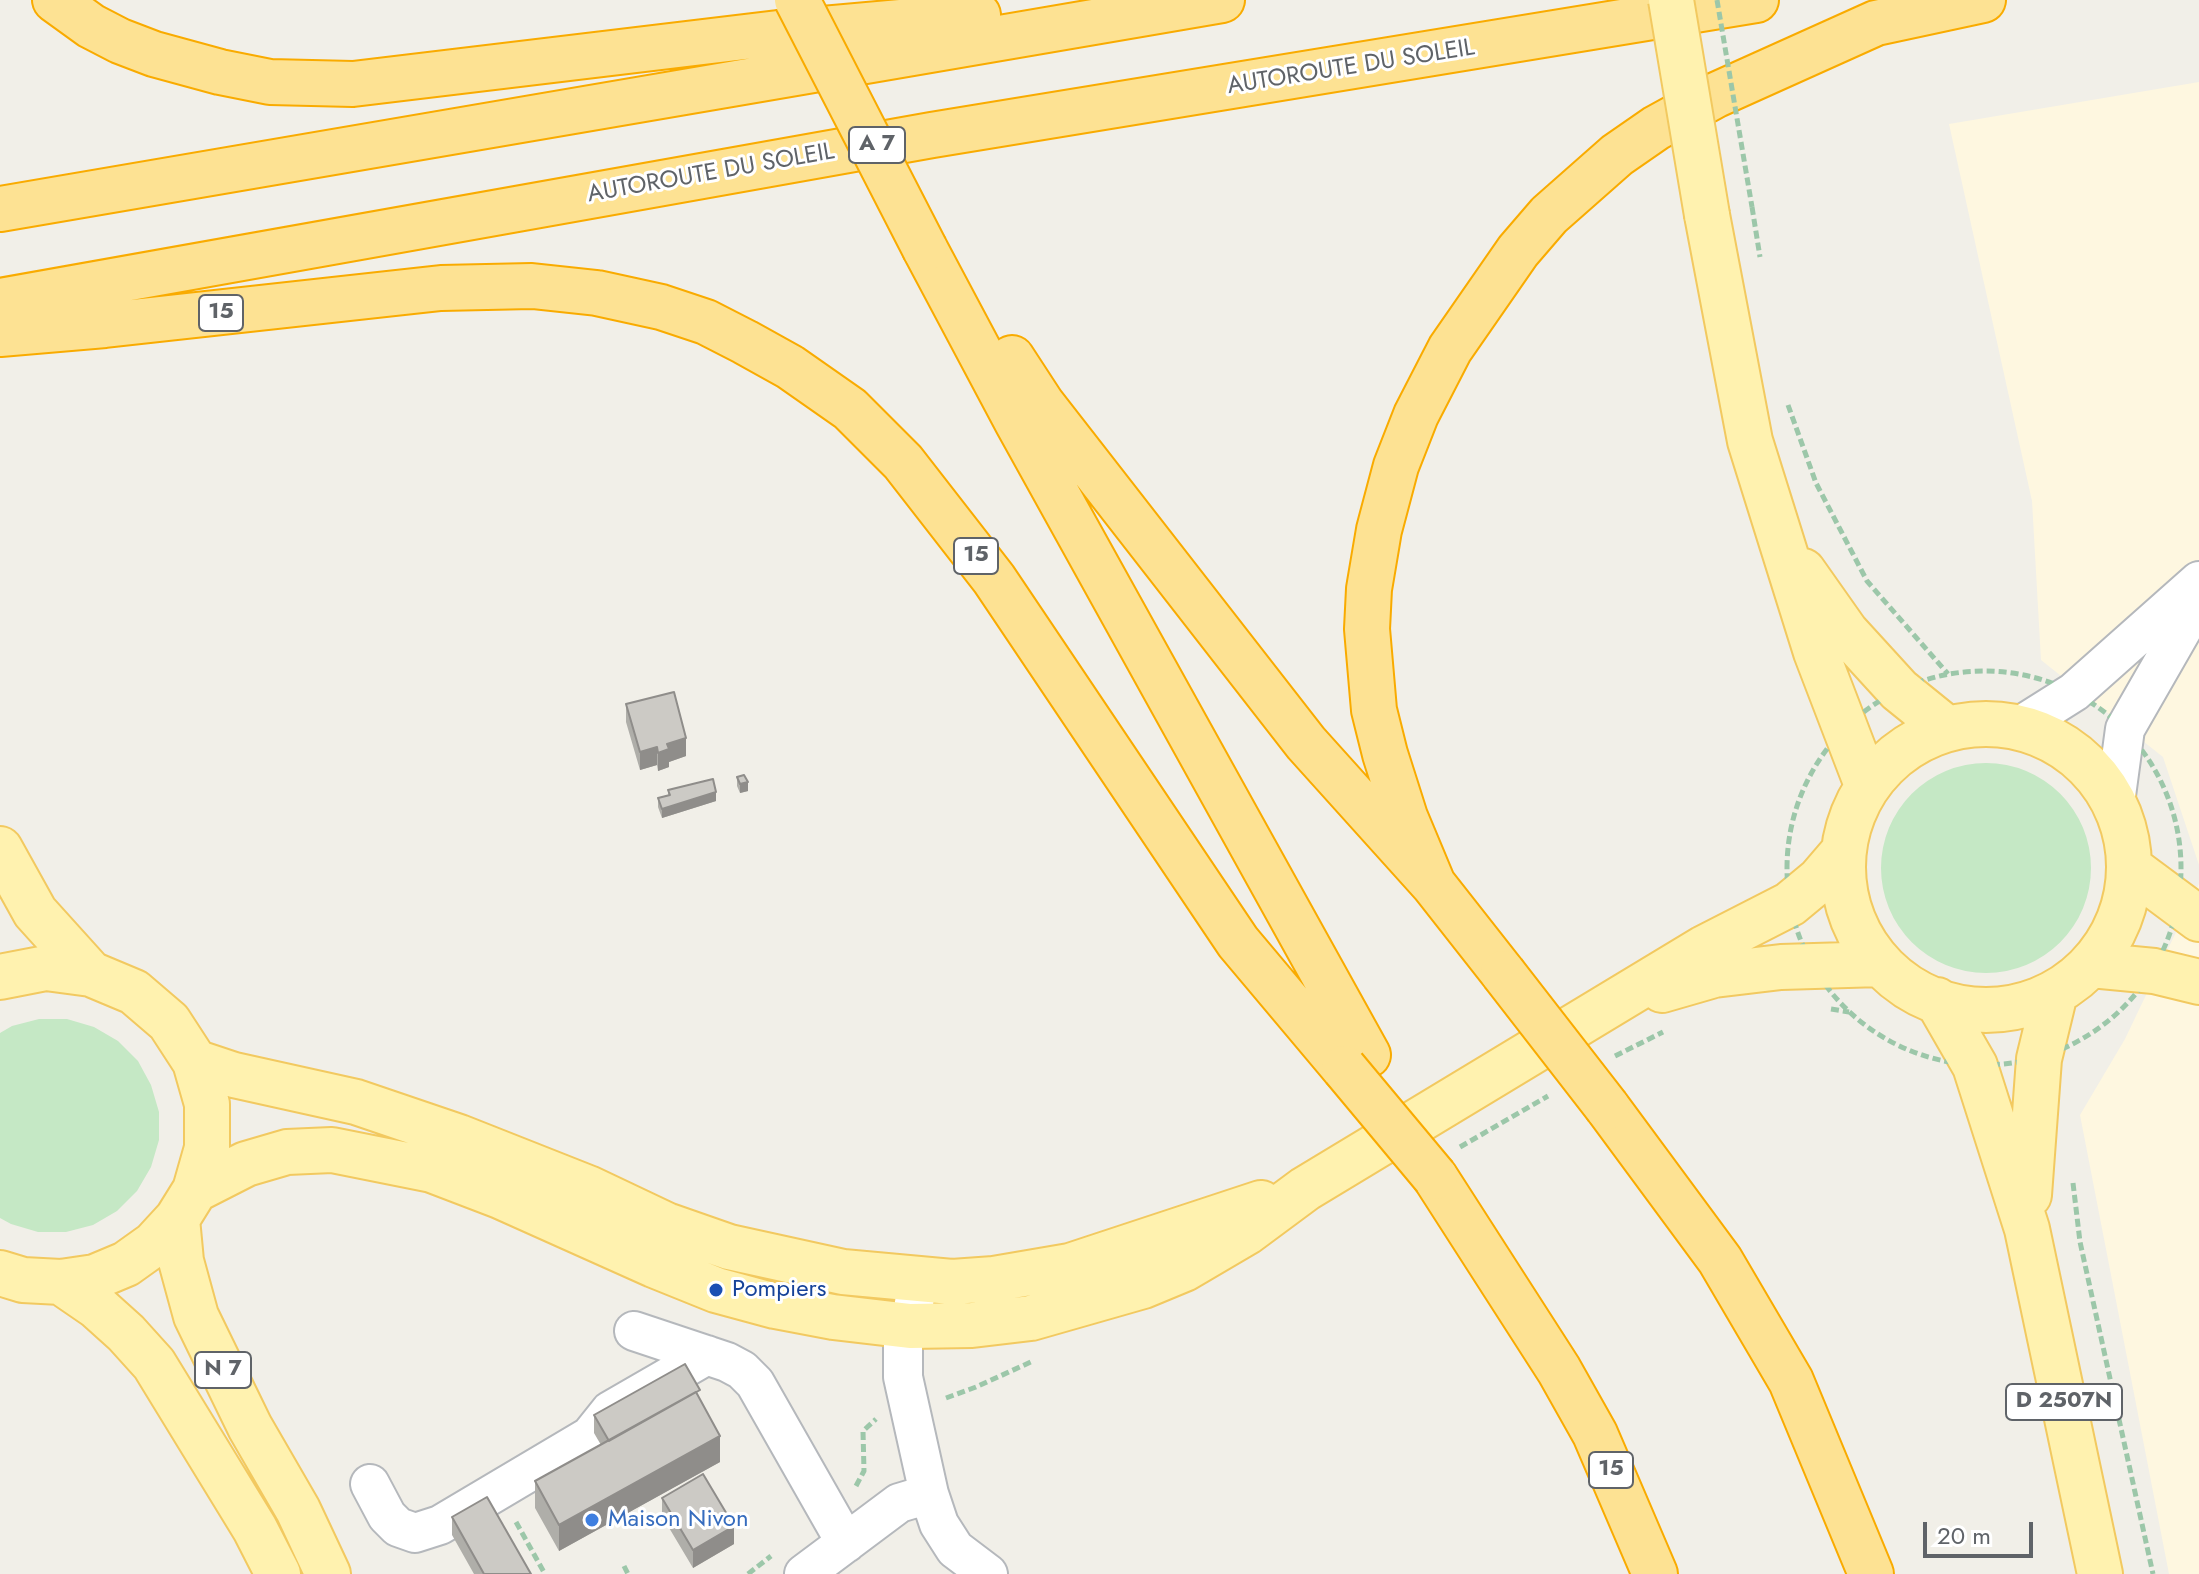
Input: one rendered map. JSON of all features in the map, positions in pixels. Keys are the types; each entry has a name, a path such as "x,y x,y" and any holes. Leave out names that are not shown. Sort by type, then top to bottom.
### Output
{"highway":[{"path":"55,0 91,26 120,41 207,69 270,82 353,84 778,33 1148,0"},
{"path":"797,0 937,247 1042,404 1306,743 1433,884 1607,1107 1720,1260 1791,1381 1871,1574"},
{"path":"822,0 1017,422 1356,1062"},
{"path":"0,209 1222,0"},
{"name":"AUTOROUTE DU SOLEIL","path":"0,301 917,138 1756,0"},
{"path":"1433,884 1405,817 1385,754 1374,710 1367,629 1369,589 1379,530 1396,466 1416,415 1450,349 1518,251 1549,215 1617,155 1656,128 1716,95 1876,23 1983,0"},
{"name":"15","path":"0,334 441,288 532,286 597,293 661,307 706,322 790,367 850,409 903,462 994,579 1238,942 1356,1062 1443,1187 1559,1370 1595,1434 1655,1574"}],"main road":[{"path":"1671,0 1707,215 1750,441 1816,652 1867,785"},
{"path":"1777,533 1846,632 1899,690 1946,728"},
{"path":"1983,723 2020,726 2059,743 2092,769 2115,803 2126,834 2129,867 2125,903 2112,936 2091,965 2055,993 2024,1005 1993,1011 1960,1008 1903,984 1881,964 1858,931 1845,893 1843,852 1851,817 1867,785 1901,750 1946,728 1983,723"},
{"path":"0,849 35,912 91,974"},
{"path":"21,1282 95,1277 126,1264 154,1244 186,1204 246,1164 287,1152 344,1153 445,1175 716,1290 833,1317 910,1326 972,1325 1031,1318 1143,1286 1197,1262 1247,1232 1305,1189 1704,948 1790,904 1819,880 1843,852"},
{"path":"2129,867 2189,912"},
{"path":"1618,1002 1714,975 1781,967 1881,964"},
{"path":"2091,965 2154,971 2199,982"},
{"path":"0,977 46,968 91,974 134,992 169,1022 195,1062 207,1104 207,1148 186,1204"},
{"name":"D 2507N","path":"2027,1229 2031,1135 2039,1059 2055,993"},
{"name":"D 2507N","path":"1937,1000 1975,1066 2027,1229 2100,1574"},
{"path":"195,1062 234,1075 356,1102 459,1137 588,1188 666,1225 729,1247 843,1272 952,1282 994,1279 1070,1266 1305,1189"},
{"name":"N 7","path":"186,1204 181,1261 196,1316 250,1427 298,1510 328,1574"},
{"name":"N 7","path":"21,1282 96,1306 154,1364 255,1529 278,1574"}],"street":[{"path":"2020,726 2074,692 2199,581"},
{"path":"2115,803 2125,729 2199,600"},
{"path":"918,1280 910,1326 903,1344 903,1377 929,1494 939,1524 955,1549 988,1574"},
{"path":"634,1331 742,1370 755,1383 846,1543"},
{"path":"370,1484 387,1516 398,1527 415,1533 440,1525 590,1436 610,1411 707,1355"},
{"path":"804,1574 899,1503 929,1494"}],"path":[{"path":"1717,0 1762,270"},
{"path":"1784,394 1816,483 1867,581 1948,674"},
{"path":"1991,670 2034,677 2074,692 2101,708 2125,729 2151,762 2169,798 2179,837 2182,878 2189,912 2170,938 2154,971 2121,1011 2081,1042 2039,1059 2004,1066 1975,1066 1925,1057 1884,1039 1849,1012 1813,967 1799,936 1790,904 1787,865 1795,814 1803,790 1821,756 1846,726 1871,706 1899,690 1948,674 1991,670"},
{"path":"2072,1174 2080,1242 2153,1574"},
{"path":"499,1490 545,1574"},
{"path":"624,1566 628,1574"}],"shaded area":[{"path":"2199,82 2199,865 2163,757 2041,660 2032,501 1949,124"},
{"path":"2199,884 2199,1574 2169,1574 2080,1115 2125,1039"}],"green space":[{"path":"1986,763 2026,771 2060,794 2083,828 2091,868 2083,908 2060,942 2026,965 1986,973 1946,965 1912,942 1889,908 1881,868 1889,828 1912,794 1946,771"},
{"path":"39,1019 67,1019 94,1027 118,1041 138,1061 151,1085 159,1112 159,1140 151,1167 137,1191 117,1211 93,1225 66,1232 38,1232 0,1218 0,1033 12,1026"}],"building":[{"path":"674,692 686,738 667,744 669,749 658,753 657,747 640,752 626,704"},
{"path":"744,775 748,782 740,784 737,777"},
{"path":"713,779 716,792 662,809 658,798 670,795 668,790"},
{"path":"685,1364 700,1390 609,1441 594,1415"},
{"path":"696,1392 720,1436 559,1525 535,1481"},
{"path":"703,1474 734,1526 693,1550 662,1498"},
{"path":"487,1497 531,1574 484,1574 452,1517"}],"place":[{"name":"Pompiers","path":"716,1290"},
{"name":"Maison Nivon","path":"592,1520"}]}
